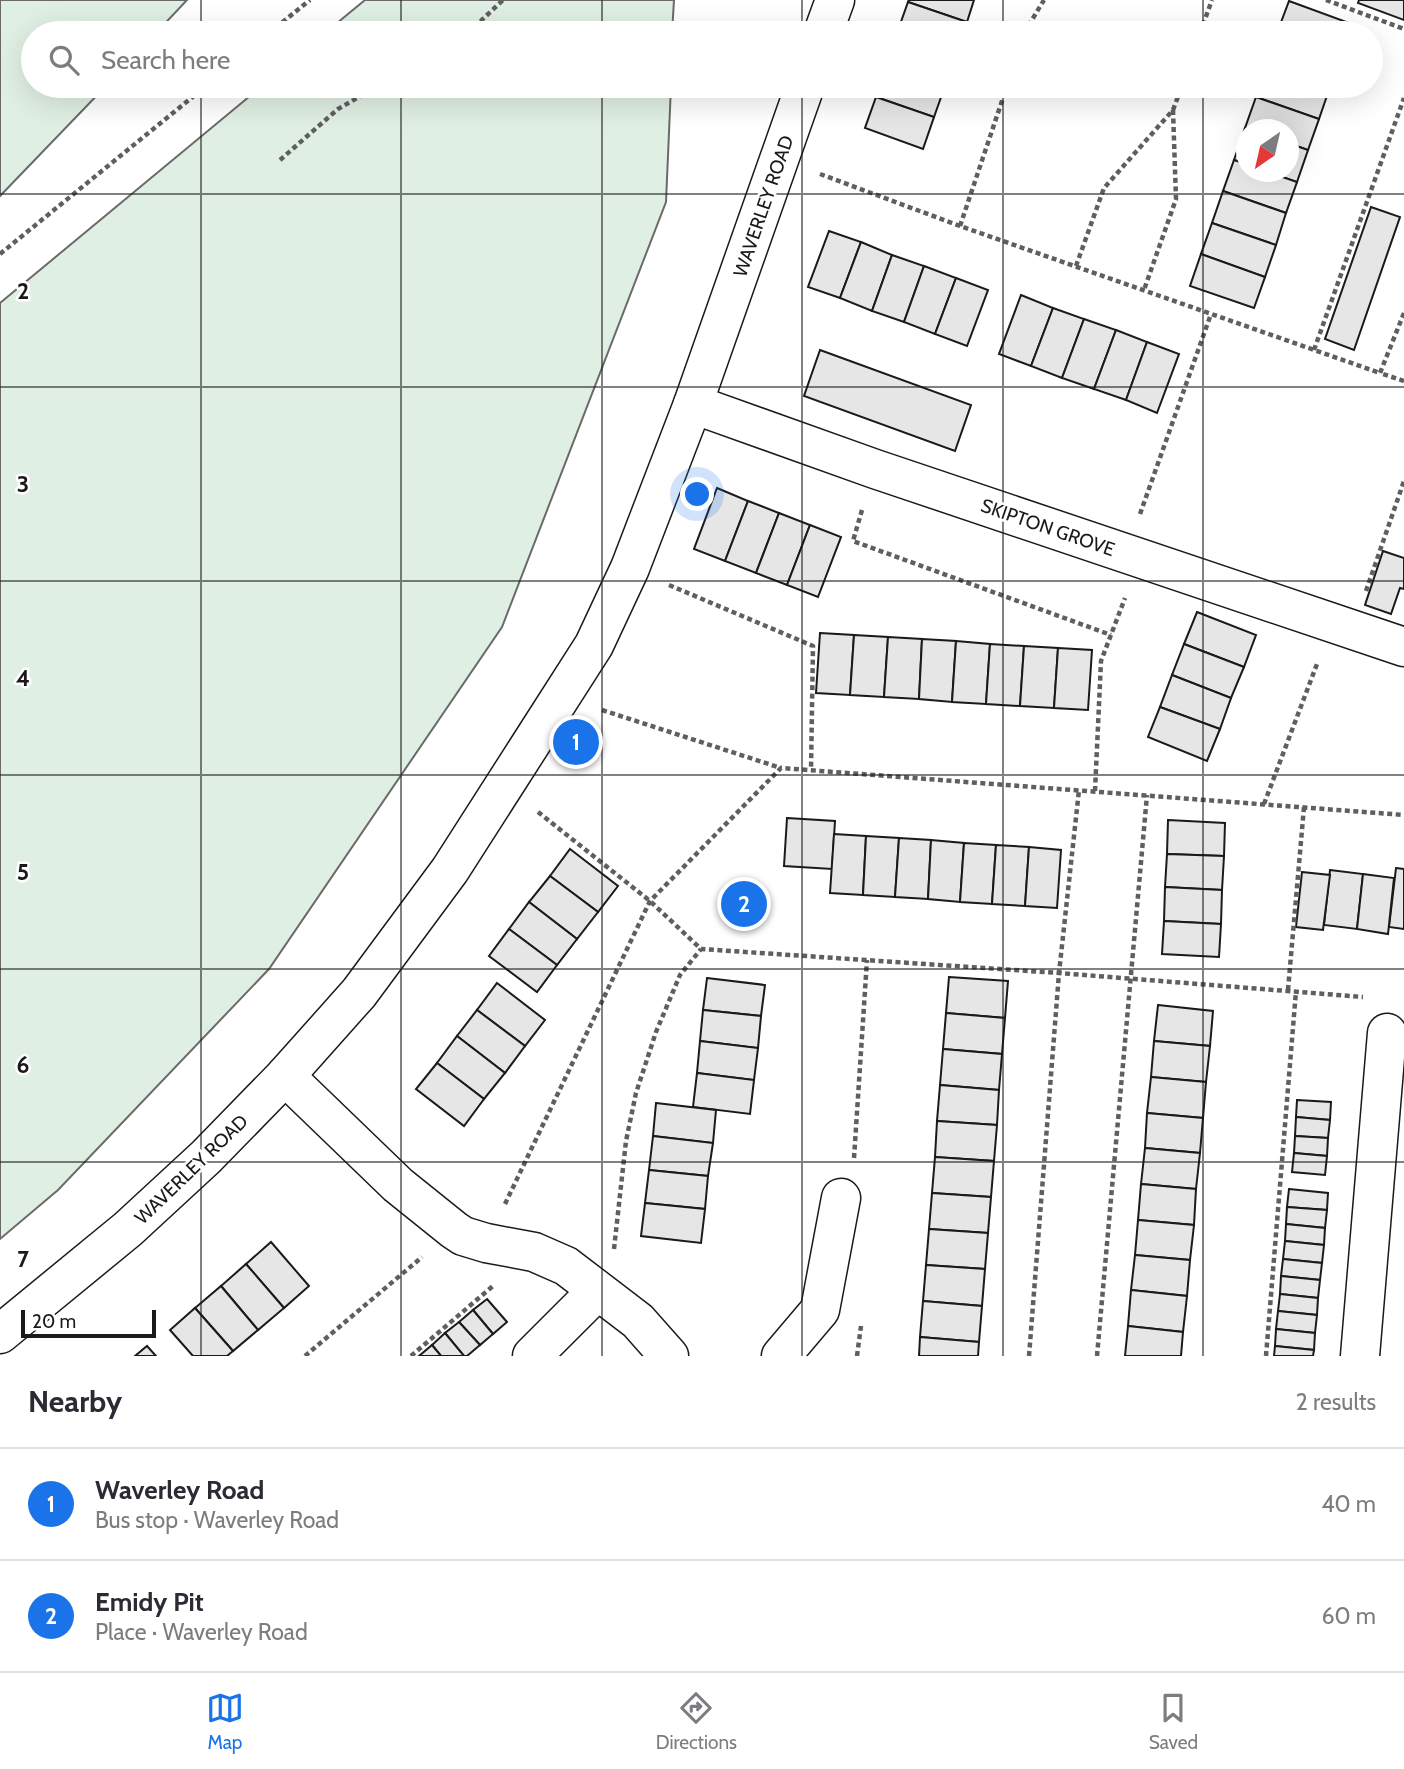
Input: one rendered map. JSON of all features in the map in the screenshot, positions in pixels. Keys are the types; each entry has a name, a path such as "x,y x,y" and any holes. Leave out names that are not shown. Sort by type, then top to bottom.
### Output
{"street":[{"path":"827,21 835,0"},
{"name":"WAVERLEY ROAD","path":"0,1334 128,1229 206,1157 285,1076 359,993 450,870 594,645 630,568 693,404 801,98"},
{"name":"SKIPTON GROVE","path":"693,404 875,469 1404,647"},
{"path":"1360,1356 1382,1015"},
{"path":"285,1076 398,1185 470,1237 534,1252 566,1266 638,1321 669,1356"},
{"path":"781,1356 820,1310 841,1198"},
{"path":"532,1356 597,1290"}],"path":[{"path":"285,21 310,0"},
{"path":"481,21 503,0"},
{"path":"1031,21 1044,0"},
{"path":"1204,21 1212,0"},
{"path":"1326,0 1382,21"},
{"path":"1383,21 1404,29"},
{"path":"0,254 190,98"},
{"path":"280,160 338,109 357,98"},
{"path":"960,226 1003,98"},
{"path":"1076,266 1104,188 1173,110 1178,98"},
{"path":"1314,350 1404,98"},
{"path":"1144,290 1176,199 1173,110"},
{"path":"779,159 960,226 1404,381"},
{"path":"1380,373 1404,313"},
{"path":"1096,791 1101,661 1211,314"},
{"path":"875,469 853,541 1111,635"},
{"path":"630,568 813,646 811,770"},
{"path":"561,697 781,768 1404,815"},
{"path":"305,1356 470,1237 650,901 781,768"},
{"path":"505,785 650,901 701,948 1288,990 1382,1015"},
{"path":"1029,1356 1059,973 1079,790"},
{"path":"1097,1356 1147,795"},
{"path":"1288,990 1304,807"},
{"path":"597,1290 612,1261 626,1141 636,1093 656,1031 680,975 701,948"},
{"path":"841,1198 853,1183 867,960"},
{"path":"1266,1356 1296,991"},
{"path":"411,1356 534,1252"}],"green space":[{"path":"0,0 187,0 167,21 21,21 21,98 94,98 0,196"},
{"path":"365,0 674,0 673,21 340,21"},
{"path":"248,98 670,98 666,202 502,627 269,969 58,1190 0,1239 0,303"}],"building":[{"path":"909,0 974,0 967,21 908,2"},
{"path":"1359,0 1404,0 1404,20 1358,3"},
{"path":"1289,1 1344,21 1282,21"},
{"path":"908,2 964,21 901,21"},
{"path":"876,98 934,117 923,149 865,128"},
{"path":"879,98 941,98 934,117"},
{"path":"1256,98 1319,119 1308,150 1299,147 1299,119 1248,119"},
{"path":"1259,98 1326,98 1319,119"},
{"path":"1299,147 1308,150 1299,176"},
{"path":"1234,160 1236,182 1297,182 1286,213 1223,191"},
{"path":"1223,191 1286,213 1276,245 1212,223"},
{"path":"1371,207 1400,217 1354,350 1325,339"},
{"path":"1212,223 1276,245 1265,277 1201,254"},
{"path":"829,231 861,242 840,298 808,287"},
{"path":"861,242 892,255 872,311 840,298"},
{"path":"1201,254 1265,277 1254,308 1190,286"},
{"path":"892,255 924,266 904,322 872,311"},
{"path":"924,266 956,278 935,334 904,322"},
{"path":"956,278 988,290 967,346 935,334"},
{"path":"1021,295 1053,308 1031,366 999,354"},
{"path":"1053,308 1084,319 1062,378 1031,366"},
{"path":"1084,319 1116,330 1094,389 1062,378"},
{"path":"1116,330 1147,342 1126,400 1094,389"},
{"path":"1147,342 1179,354 1157,413 1126,400"},
{"path":"820,350 971,405 955,451 804,396"},
{"path":"717,488 748,501 725,561 694,549"},
{"path":"748,501 779,513 756,573 725,561"},
{"path":"779,513 810,525 787,585 756,573"},
{"path":"810,525 841,537 818,597 787,585"},
{"path":"1383,551 1404,558 1404,589 1400,588 1391,614 1365,605"},
{"path":"1197,612 1256,635 1244,667 1184,644"},
{"path":"820,633 854,635 850,695 816,693"},
{"path":"854,635 888,637 884,697 850,695"},
{"path":"888,637 922,639 919,699 884,697"},
{"path":"922,639 956,641 952,702 919,699"},
{"path":"956,641 990,644 986,704 952,702"},
{"path":"990,644 1024,646 1020,706 986,704"},
{"path":"1184,644 1244,667 1231,698 1172,675"},
{"path":"1024,646 1058,648 1054,708 1020,706"},
{"path":"1058,648 1092,650 1088,710 1054,708"},
{"path":"1172,675 1231,698 1220,729 1160,707"},
{"path":"1160,707 1220,729 1207,761 1148,737"},
{"path":"787,818 835,821 832,869 784,866"},
{"path":"1168,820 1225,823 1224,856 1167,854"},
{"path":"834,834 866,836 863,895 830,893"},
{"path":"866,836 899,838 895,897 863,895"},
{"path":"899,838 931,840 928,899 895,897"},
{"path":"931,840 964,843 960,902 928,899"},
{"path":"964,843 996,845 992,904 960,902"},
{"path":"996,845 1029,847 1025,906 992,904"},
{"path":"1029,847 1061,850 1057,908 1025,906"},
{"path":"570,849 618,886 598,912 550,876"},
{"path":"1167,854 1224,856 1222,890 1165,887"},
{"path":"1396,868 1404,869 1404,929 1389,927"},
{"path":"1330,870 1363,874 1357,929 1324,925"},
{"path":"1302,872 1330,875 1323,930 1296,927"},
{"path":"1363,874 1394,878 1388,934 1357,929"},
{"path":"550,876 598,912 577,939 529,902"},
{"path":"1165,887 1222,890 1221,924 1164,921"},
{"path":"529,902 577,939 557,965 509,929"},
{"path":"1164,921 1221,924 1219,957 1162,954"},
{"path":"509,929 557,965 537,992 489,956"},
{"path":"949,977 1008,981 1005,1018 946,1013"},
{"path":"707,978 765,985 761,1016 703,1010"},
{"path":"497,983 545,1020 525,1046 477,1010"},
{"path":"1158,1005 1213,1011 1210,1046 1154,1041"},
{"path":"477,1010 525,1046 505,1073 457,1036"},
{"path":"703,1010 761,1016 758,1048 700,1041"},
{"path":"946,1013 1005,1018 1002,1054 943,1049"},
{"path":"457,1036 505,1073 484,1099 437,1063"},
{"path":"700,1041 758,1048 754,1080 697,1073"},
{"path":"1154,1041 1210,1046 1206,1082 1151,1077"},
{"path":"943,1049 1002,1054 999,1090 940,1085"},
{"path":"437,1063 484,1099 464,1126 416,1089"},
{"path":"697,1073 754,1080 750,1114 693,1107"},
{"path":"1151,1077 1206,1082 1203,1118 1147,1113"},
{"path":"940,1085 999,1090 997,1125 937,1121"},
{"path":"1297,1100 1331,1102 1330,1120 1296,1117"},
{"path":"656,1103 716,1110 713,1143 653,1136"},
{"path":"1147,1113 1203,1118 1200,1153 1145,1148"},
{"path":"1296,1117 1330,1120 1328,1138 1295,1136"},
{"path":"937,1121 997,1125 994,1161 935,1157"},
{"path":"653,1136 713,1143 708,1176 649,1170"},
{"path":"1295,1136 1328,1138 1327,1156 1294,1153"},
{"path":"1145,1148 1200,1153 1196,1189 1141,1184"},
{"path":"1294,1153 1327,1156 1325,1175 1292,1172"},
{"path":"935,1157 994,1161 991,1197 932,1193"},
{"path":"649,1170 708,1176 705,1209 645,1203"},
{"path":"1141,1184 1196,1189 1194,1225 1138,1220"},
{"path":"1289,1189 1328,1193 1327,1210 1287,1207"},
{"path":"932,1193 991,1197 988,1233 929,1229"},
{"path":"645,1203 705,1209 701,1243 641,1236"},
{"path":"1287,1207 1327,1210 1325,1228 1286,1224"},
{"path":"1138,1220 1194,1225 1190,1260 1135,1255"},
{"path":"1286,1224 1325,1228 1324,1245 1285,1241"},
{"path":"929,1229 988,1233 985,1269 926,1265"},
{"path":"1285,1241 1324,1245 1322,1263 1283,1259"},
{"path":"271,1242 309,1286 284,1308 246,1264"},
{"path":"1135,1255 1190,1260 1187,1296 1131,1290"},
{"path":"1283,1259 1322,1263 1320,1280 1281,1276"},
{"path":"246,1264 284,1308 258,1330 221,1286"},
{"path":"926,1265 985,1269 982,1306 923,1301"},
{"path":"1281,1276 1320,1280 1318,1298 1280,1294"},
{"path":"221,1286 258,1330 233,1351 195,1308"},
{"path":"1131,1290 1187,1296 1183,1332 1128,1326"},
{"path":"1280,1294 1318,1298 1317,1315 1278,1311"},
{"path":"487,1299 507,1322 493,1334 473,1310"},
{"path":"923,1301 982,1306 979,1342 920,1337"},
{"path":"195,1308 233,1351 227,1356 193,1356 170,1330"},
{"path":"473,1310 493,1334 480,1345 459,1322"},
{"path":"1278,1311 1317,1315 1315,1333 1276,1329"},
{"path":"459,1322 480,1345 467,1356 464,1356 445,1333"},
{"path":"1128,1326 1183,1332 1181,1356 1125,1356"},
{"path":"1276,1329 1315,1333 1314,1350 1275,1346"},
{"path":"445,1333 464,1356 441,1356 432,1345"},
{"path":"920,1337 979,1342 978,1356 919,1356"},
{"path":"432,1345 441,1356 419,1356"},
{"path":"147,1346 156,1356 135,1356"},
{"path":"1275,1346 1314,1350 1313,1356 1274,1356"}],"place":[{"name":"Waverley Road","path":"576,742"},
{"name":"Emidy Pit","path":"744,904"}]}
